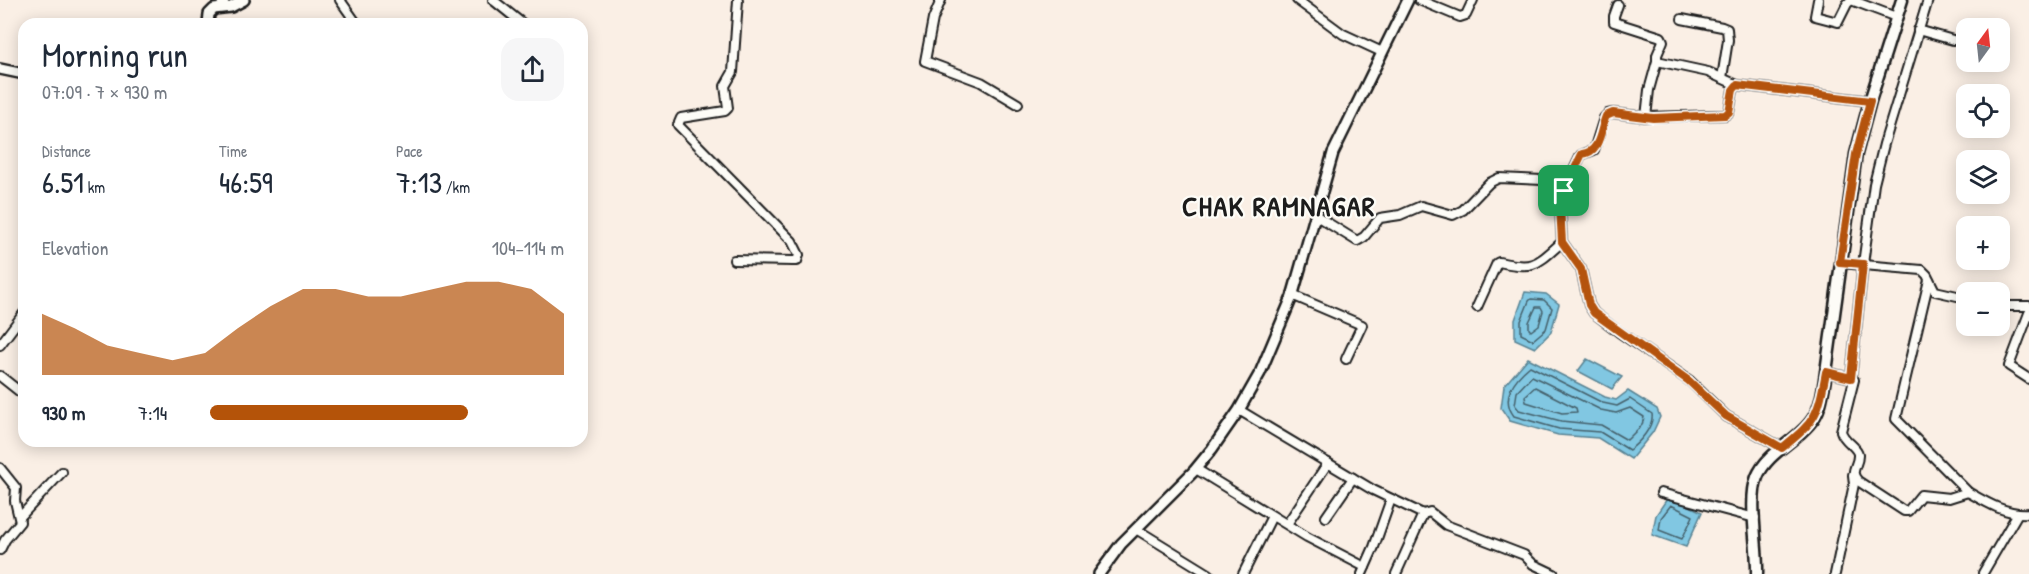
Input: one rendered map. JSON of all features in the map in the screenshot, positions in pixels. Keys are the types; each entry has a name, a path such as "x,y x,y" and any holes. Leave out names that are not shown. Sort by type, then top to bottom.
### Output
{"main road":[{"path":"1757,574 1753,500 1758,475 1771,457 1809,424 1840,375 1854,263 1856,154 1902,0"}],"street":[{"path":"209,18 214,9 224,4 240,3 244,0"},
{"path":"340,0 353,18"},
{"path":"494,0 516,18"},
{"path":"734,260 797,261 799,255 792,241 678,126 679,120 685,117 725,111 728,108 725,86 733,72 738,0"},
{"path":"941,0 933,19 925,61 981,82 1018,104"},
{"path":"1297,0 1343,34 1382,52"},
{"path":"1099,574 1136,529 1196,469 1239,410 1270,351 1292,295 1333,153 1408,0"},
{"path":"1419,0 1460,17 1466,15 1473,0"},
{"path":"1818,0 1815,16 1825,20 1838,22 1846,4 1851,0 1896,17"},
{"path":"1835,574 1854,484 1853,475 1857,452 1844,440 1841,431 1854,380 1840,375 1854,263 1884,144 1928,0"},
{"path":"1618,5 1614,22 1661,37 1663,41 1657,55 1649,90 1646,117"},
{"path":"1682,19 1727,29 1728,40 1722,78"},
{"path":"1918,30 1953,40"},
{"path":"1657,62 1708,72 1737,85 1870,101"},
{"path":"0,69 18,73"},
{"path":"1737,85 1733,90 1729,112 1725,115 1646,117 1613,113 1606,116 1594,150 1582,154 1564,191 1560,214 1562,242 1581,269 1589,305 1594,313 1689,381 1726,416 1782,448"},
{"path":"1315,215 1357,241 1364,237 1380,218 1400,215 1418,207 1449,215 1458,214 1489,183 1499,178 1542,180 1564,191"},
{"path":"1478,307 1497,263 1532,265 1539,262 1562,242"},
{"path":"1854,263 1917,268 1925,272 1935,291 1956,296"},
{"path":"1929,280 1896,419 1968,492 2001,510 2029,513"},
{"path":"1292,295 1355,320 1362,325 1346,359"},
{"path":"2010,306 2029,306"},
{"path":"2029,313 2009,366 2029,379"},
{"path":"0,345 18,321"},
{"path":"0,376 18,390"},
{"path":"1239,410 1391,499 1423,514 1430,513 1446,525 1524,555 1533,564 1554,574"},
{"path":"1287,524 1328,463"},
{"path":"0,468 16,488 15,501 20,517 18,526 5,540 0,550"},
{"path":"1196,469 1364,570 1391,499"},
{"path":"20,517 62,472"},
{"path":"1853,475 1858,481 1904,511 1908,511 1921,495 1948,498 1968,492"},
{"path":"1326,517 1353,478"},
{"path":"1661,493 1755,518"},
{"path":"1983,573 2018,513"},
{"path":"1396,574 1423,514"},
{"path":"1243,574 1272,516"},
{"path":"1136,529 1209,574"}],"water":[{"path":"1525,292 1546,294 1559,304 1551,332 1535,348 1515,339 1515,320"},
{"path":"1528,358 1605,397 1616,400 1628,391 1657,409 1660,417 1653,432 1631,459 1598,438 1558,435 1510,421 1501,408 1504,386"},
{"path":"1587,359 1622,377 1612,389 1578,371"},
{"path":"1669,496 1702,512 1686,547 1652,535 1656,515"}],"district":[{"name":"CHAK RAMNAGAR","path":"1279,206"}],"route":[{"path":"1737,85 1870,101 1856,154 1840,262 1863,264 1851,378 1826,372 1820,406 1816,415 1782,448 1726,416 1689,381 1594,313 1589,305 1581,269 1562,242 1560,206 1564,191 1582,154 1594,150 1604,118 1608,114 1653,118 1725,115 1729,112 1733,90 1737,85"}]}
